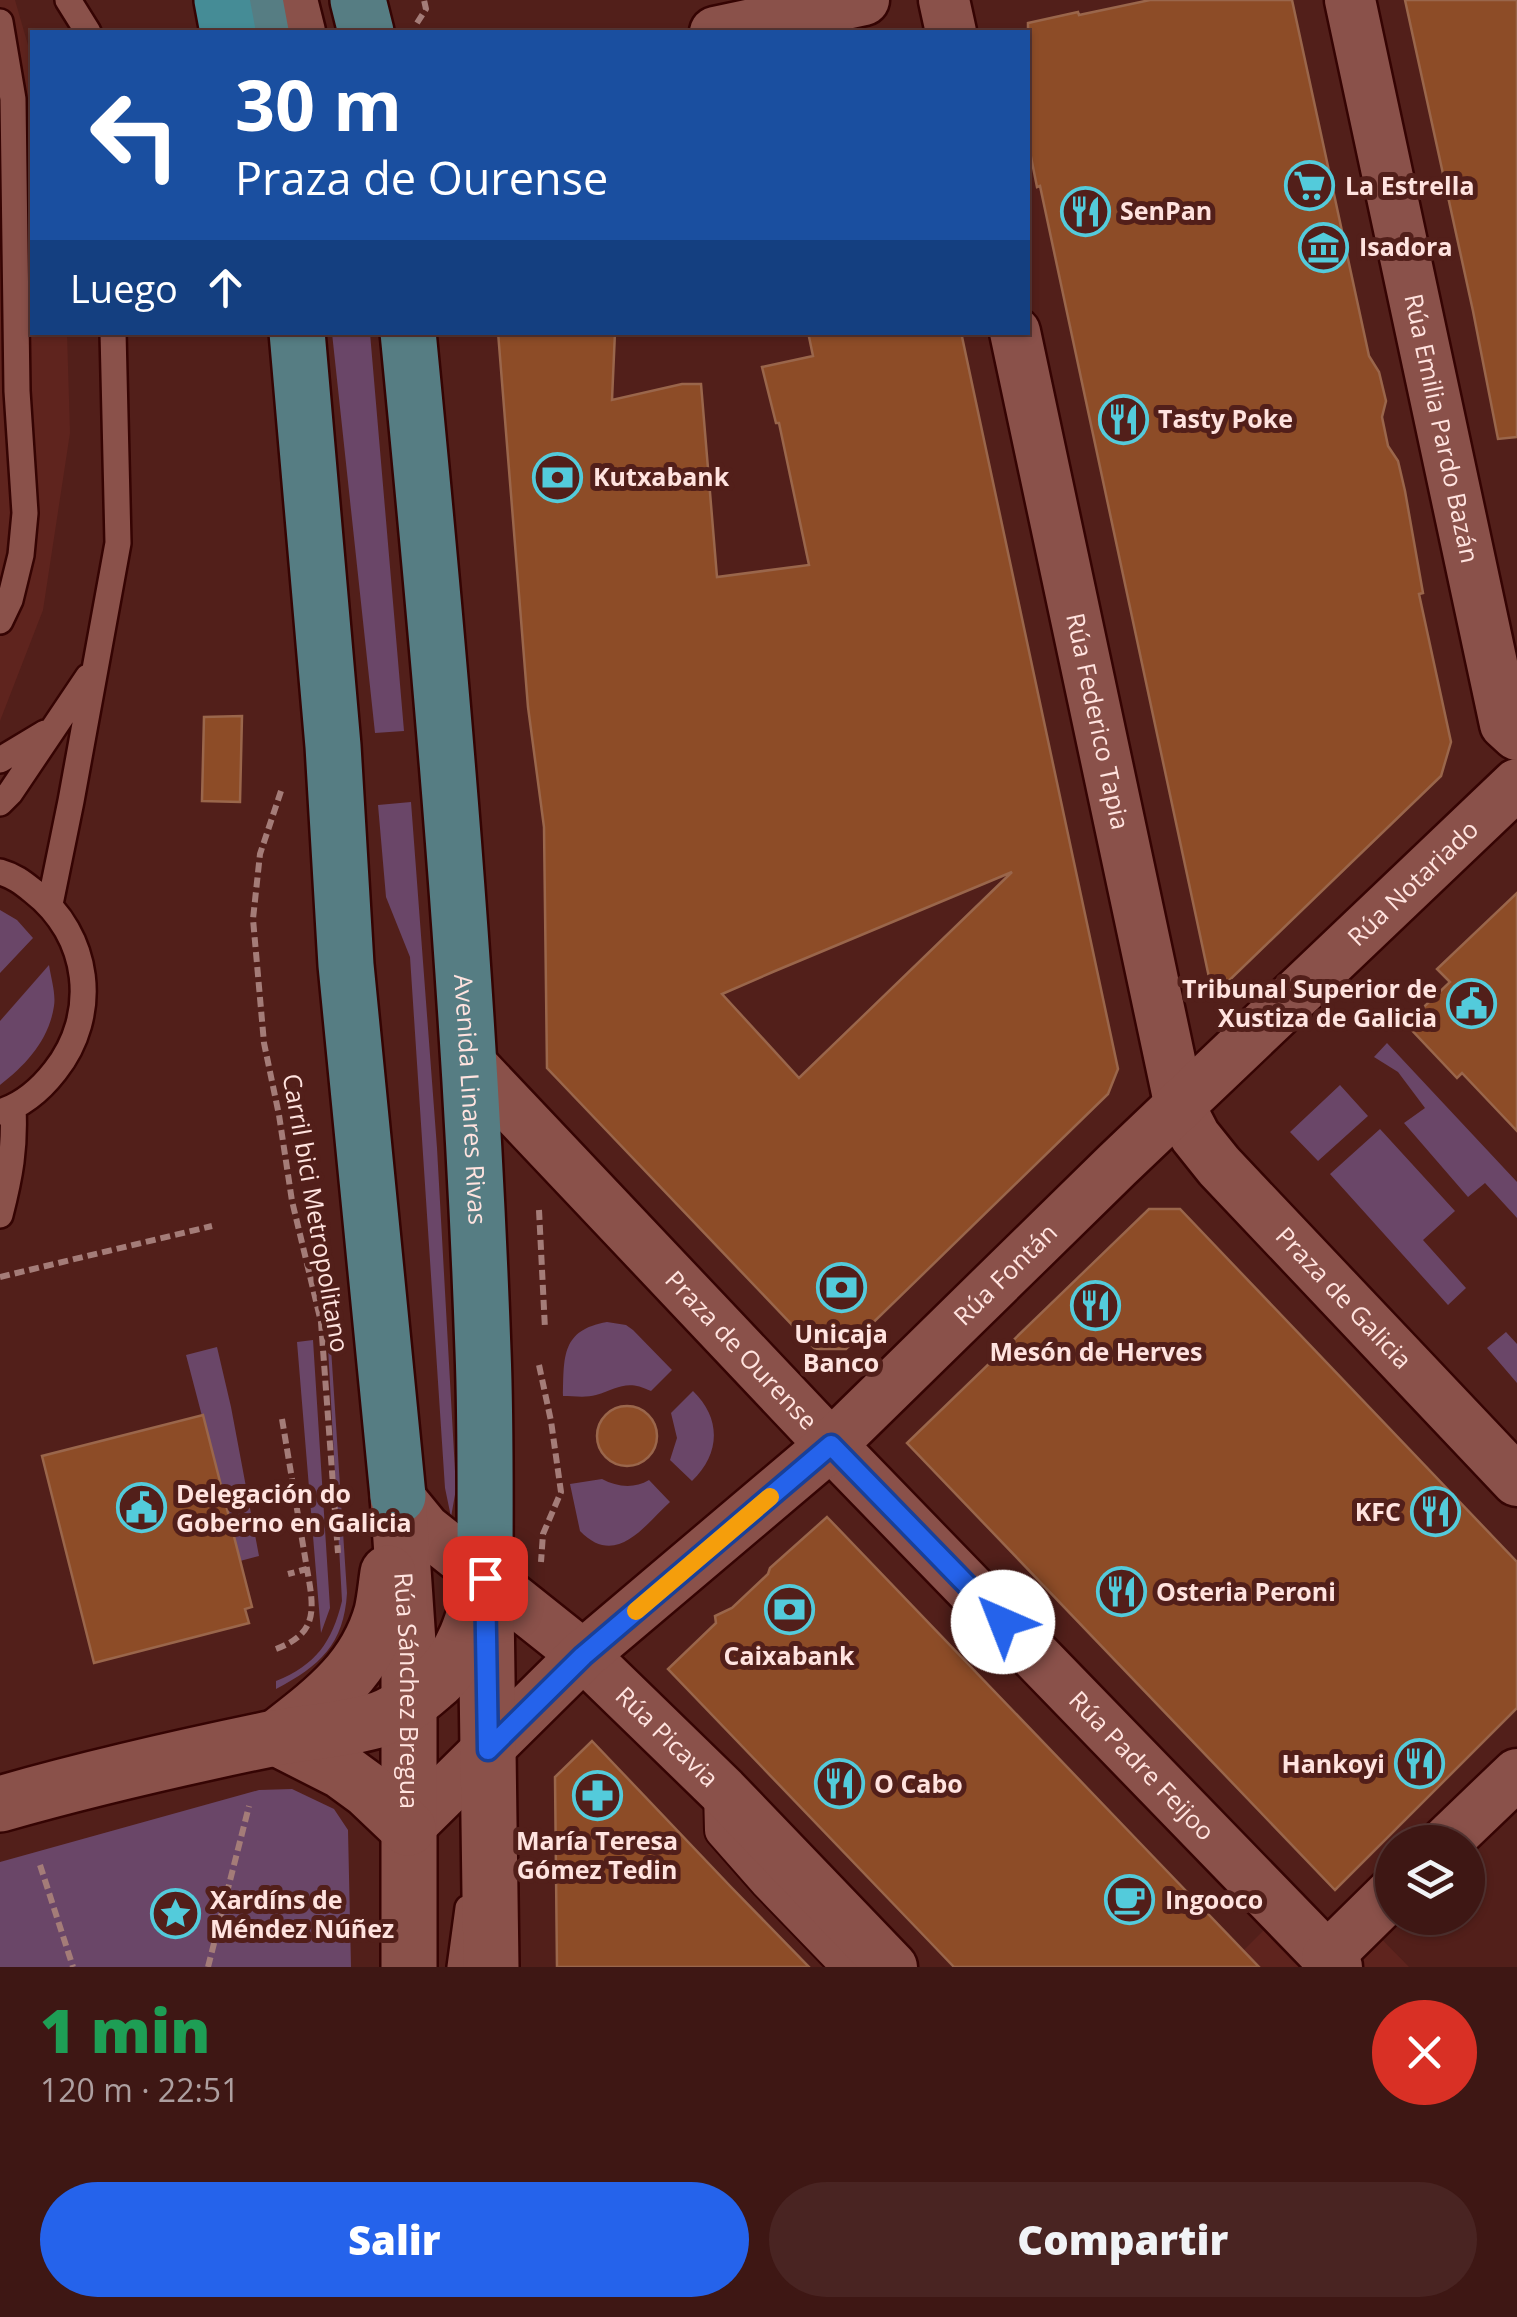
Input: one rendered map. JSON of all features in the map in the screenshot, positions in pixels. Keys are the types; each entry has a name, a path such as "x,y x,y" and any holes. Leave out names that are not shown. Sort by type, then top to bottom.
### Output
{"highway":[{"path":"222,0 228,30"}],"main road":[{"path":"255,0 260,30"},
{"path":"358,0 366,30"},
{"path":"297,335 333,746 346,965 398,1496 382,1610 374,1636 334,1693 277,1738 342,1771 408,1828"},
{"name":"Avenida Linares Rivas","path":"0,1804 97,1777 377,1721 436,1682 473,1625 485,1578 483,1354 468,1061 408,335"},
{"name":"Rúa Sánchez Bregua","path":"398,1496 410,1702 410,1967"},
{"path":"485,1578 491,1967"}],"street":[{"path":"292,0 300,30"},
{"path":"724,30 864,0"},
{"path":"944,0 951,30"},
{"name":"Rúa Emilia Pardo Bazán","path":"1350,0 1505,724 1517,735"},
{"name":"Rúa Federico Tapia","path":"1016,335 1180,1107"},
{"name":"Rúa Notariado","path":"1180,1107 1517,784"},
{"name":"Praza de Ourense","path":"468,1061 831,1445 583,1656"},
{"name":"Rúa Fontán","path":"831,1445 1180,1107"},
{"name":"Praza de Galicia","path":"1180,1107 1195,1136 1219,1166 1517,1481"},
{"name":"Rúa Padre Feijoo","path":"831,1445 1327,1964"},
{"name":"Rúa Picavia","path":"398,1496 425,1529 583,1656 723,1791 724,1830 852,1967"},
{"name":"Rúa Sánchez Bregua","path":"408,1828 583,1656"},
{"path":"1464,1825 1517,1774"},
{"path":"723,1791 892,1967"},
{"path":"1327,1964 1375,1912"}],"lane":[{"path":"68,0 87,30"},
{"path":"78,0 87,30"},
{"path":"0,22 13,99 17,391 25,513 10,600 0,621"},
{"path":"50,904 118,543 113,335"},
{"path":"0,425 17,391"},
{"path":"0,802 10,793 93,669"},
{"path":"0,760 54,728"},
{"path":"0,872 15,877 60,916 78,954 84,990 80,1025 66,1058 43,1086 7,1110 15,1142 0,1215"},
{"path":"460,1967 468,1906 490,1861"}],"path":[{"name":"Carril bici Metropolitano","path":"285,780 260,854 253,919 264,1044 292,1201 321,1322 339,1568"},
{"path":"539,1201 545,1330"},
{"path":"0,1278 212,1226"},
{"path":"276,1649 294,1642 307,1628 314,1608 282,1419"},
{"path":"288,1574 308,1569"},
{"path":"208,1967 250,1806"},
{"path":"40,1864 73,1967"}],"shaded area":[{"path":"0,0 15,0 30,52 30,335 67,335 70,433 43,610 0,721"},
{"path":"332,335 370,335 404,731 375,733"},
{"path":"411,802 437,1148 456,1489 451,1517 445,1488 410,957 386,897 378,805"},
{"path":"0,910 17,920 33,938 0,973"},
{"path":"49,965 54,1001 47,1030 27,1060 0,1085 0,1021"},
{"path":"1387,1043 1517,1182 1517,1218 1485,1183 1468,1197 1404,1123 1425,1108 1398,1072 1374,1057"},
{"path":"1340,1085 1368,1116 1318,1161 1290,1132"},
{"path":"1380,1129 1455,1211 1423,1240 1466,1288 1448,1305 1330,1174"},
{"path":"607,1322 633,1330 672,1370 651,1391 629,1385 592,1396 563,1396 568,1347 581,1331"},
{"path":"1506,1332 1517,1344 1517,1383 1487,1348"},
{"path":"313,1340 330,1608 321,1633 297,1342"},
{"path":"217,1347 259,1556 240,1561 186,1355"},
{"path":"328,1348 347,1593 345,1611 327,1652 276,1689 276,1681 302,1668 320,1650 333,1629 342,1601"},
{"path":"693,1391 709,1413 714,1436 708,1459 692,1481 670,1460 677,1438 671,1413"},
{"path":"602,1479 626,1486 649,1480 670,1502 628,1540 605,1546 580,1531 570,1484"},
{"name":"Xardíns de Méndez Núñez","path":"292,1789 334,1809 348,1830 351,1967 0,1967 0,1862 259,1790"},
{"path":"1284,1910 1326,1957 1363,1920 1409,1967 1249,1967 1243,1951"}],"building":[{"path":"1150,0 1292,0 1369,356 1379,372 1386,401 1382,417 1405,491 1423,593 1419,594 1451,742 1441,776 1213,996 1030,152 1028,23 1078,12 1079,15"},
{"path":"1405,0 1517,0 1517,437 1498,439"},
{"path":"498,335 615,335 612,400 682,384 701,384 717,577 809,565 779,423 762,367 813,356 809,335 962,335 1118,1069 1108,1094 846,1349 815,1349 547,1068 544,827 528,707","holes":["1012,872 799,1078 722,994"]},
{"path":"242,716 240,802 202,801 204,717"},
{"name":"Tribunal Superior de Xustiza de Galicia","path":"1517,893 1517,1131 1462,1073 1457,1078 1406,1024 1450,982 1437,969"},
{"path":"1149,1209 1180,1209 1517,1562 1517,1708 1400,1825 1375,1825 1375,1850 1335,1890 907,1443"},
{"path":"627,1406 648,1415 657,1436 648,1457 627,1466 606,1457 597,1436 606,1415"},
{"name":"Delegación do Goberno en Galicia","path":"203,1415 252,1607 245,1609 249,1623 94,1663 42,1456"},
{"path":"827,1517 1259,1967 954,1967 930,1942 668,1669 716,1623 715,1616 732,1608"},
{"path":"592,1741 809,1967 557,1967 555,1777"}],"slow traffic":[{"path":"636,1611 770,1497"}],"place":[{"name":"La Estrella","path":"1310,186"},
{"name":"SenPan","path":"1085,211"},
{"name":"Isadora","path":"1324,247"},
{"name":"Tasty Poke","path":"1123,419"},
{"name":"Kutxabank","path":"558,477"},
{"name":"Tribunal Superior de Xustiza de Galicia","path":"1472,1003"},
{"name":"Unicaja Banco","path":"841,1288"},
{"name":"Mesón de Herves","path":"1096,1306"},
{"name":"Delegación do Goberno en Galicia","path":"141,1508"},
{"name":"KFC","path":"1436,1512"},
{"name":"Osteria Peroni","path":"1121,1592"},
{"name":"Caixabank","path":"789,1610"},
{"name":"Hankoyi","path":"1420,1764"},
{"name":"O Cabo","path":"839,1784"},
{"name":"María Teresa Gómez Tedin","path":"597,1795"},
{"name":"Ingooco","path":"1130,1900"},
{"name":"Xardíns de Méndez Núñez","path":"175,1914"}],"route":[{"path":"485,1578 488,1750 583,1656 831,1445 1003,1622"}]}
